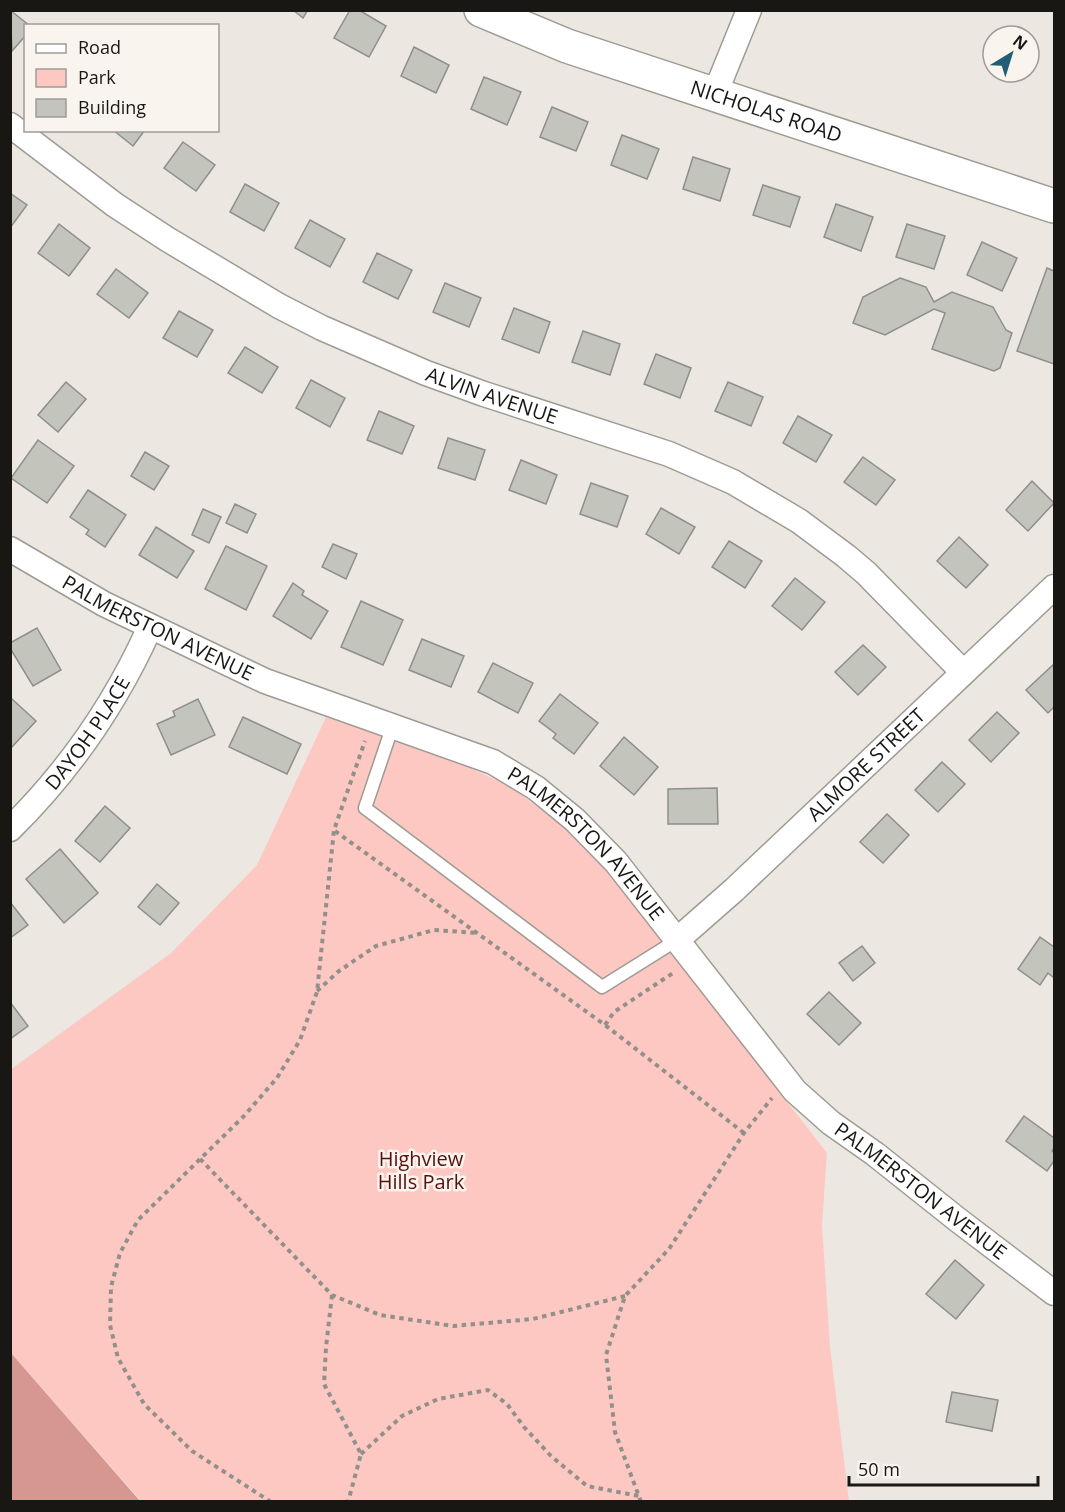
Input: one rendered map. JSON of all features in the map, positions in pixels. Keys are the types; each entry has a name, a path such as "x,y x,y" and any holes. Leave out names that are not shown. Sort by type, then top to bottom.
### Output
{"street":[{"name":"NICHOLAS ROAD","path":"482,10 567,46 1054,207"},
{"path":"714,96 749,10"},
{"name":"ALVIN AVENUE","path":"10,125 115,205 167,239 279,306 322,328 426,373 669,454 733,482 799,521 846,556 866,573 963,672"},
{"name":"PALMERSTON AVENUE","path":"10,549 104,604 265,681 493,762 536,788 575,820 597,842 795,1091 812,1108 1054,1293"},
{"name":"ALMORE STREET","path":"677,940 742,882 1054,586"},
{"name":"DAYOH PLACE","path":"10,829 57,779 98,723 128,672 150,627"}],"lane":[{"path":"392,728 365,808 602,987 677,940"}],"path":[{"path":"271,1502 192,1451 144,1404 118,1358 110,1325 111,1287 120,1253 138,1220 244,1116 278,1078 300,1040 317,992 334,830 368,732"},
{"path":"334,830 605,1025 744,1133"},
{"path":"317,992 339,971 376,946 434,930 478,933"},
{"path":"605,1025 614,1012 682,967"},
{"path":"641,1502 615,1432 606,1355 625,1296 669,1249 744,1133 779,1091"},
{"path":"200,1159 332,1295 380,1315 453,1326 533,1319 625,1296"},
{"path":"332,1295 324,1384 361,1454"},
{"path":"348,1502 361,1454 402,1416 438,1399 488,1390 507,1404 524,1427 551,1456 587,1486 639,1496"}],"green space":[{"name":"Highview Hills Park","path":"326,717 457,762 511,787 561,825 603,866 827,1153 822,1225 830,1347 849,1501 141,1501 11,1353 10,1070 171,953 257,865"}],"shaded area":[{"path":"11,1353 140,1501 11,1501"}],"building":[{"path":"10,10 28,24 24,24 24,37 12,51"},
{"path":"293,10 308,10 303,18"},
{"path":"350,10 359,10 386,26 369,57 334,38"},
{"path":"414,47 449,65 436,93 401,76"},
{"path":"484,77 521,92 507,125 471,109"},
{"path":"552,107 588,122 576,151 540,137"},
{"path":"116,132 144,132 133,146"},
{"path":"622,135 659,149 647,179 611,165"},
{"path":"183,142 215,165 196,191 164,168"},
{"path":"693,157 730,169 720,201 683,189"},
{"path":"245,184 279,203 264,231 230,212"},
{"path":"763,185 800,197 790,227 753,215"},
{"path":"10,193 27,205 10,228"},
{"path":"836,204 873,217 861,251 824,237"},
{"path":"310,220 345,239 330,267 295,248"},
{"path":"59,224 90,248 69,276 38,253"},
{"path":"907,224 945,236 934,269 896,257"},
{"path":"982,242 1017,258 1002,291 967,275"},
{"path":"377,253 412,270 398,299 363,282"},
{"path":"1047,268 1054,271 1054,364 1017,351"},
{"path":"116,269 148,293 129,318 97,294"},
{"path":"900,278 926,287 934,302 952,292 993,307 1006,330 1012,333 1000,368 994,371 932,349 945,313 934,309 885,335 853,323 863,297"},
{"path":"445,283 481,298 469,327 433,312"},
{"path":"514,308 550,322 539,353 502,339"},
{"path":"179,311 213,330 197,357 163,338"},
{"path":"583,331 620,344 610,375 572,362"},
{"path":"245,347 278,367 262,393 228,373"},
{"path":"656,354 691,368 680,398 644,384"},
{"path":"311,380 345,398 330,427 296,408"},
{"path":"66,382 86,399 58,432 38,415"},
{"path":"728,382 763,397 751,426 715,411"},
{"path":"379,411 414,426 402,454 367,440"},
{"path":"798,416 832,435 816,462 783,443"},
{"path":"448,438 485,450 475,480 438,468"},
{"path":"38,440 74,466 47,503 11,478"},
{"path":"145,452 169,466 154,490 131,476"},
{"path":"863,457 895,480 876,505 844,482"},
{"path":"521,460 557,475 546,504 509,490"},
{"path":"1032,481 1054,503 1028,531 1006,510"},
{"path":"591,483 628,496 617,527 580,514"},
{"path":"88,490 126,515 105,547 86,534 89,530 70,517"},
{"path":"235,504 256,514 247,533 226,523"},
{"path":"661,508 695,527 679,554 646,534"},
{"path":"203,509 221,517 209,543 192,535"},
{"path":"156,527 194,551 177,578 139,555"},
{"path":"959,537 988,565 966,588 937,561"},
{"path":"729,541 762,561 745,588 712,567"},
{"path":"333,544 357,554 346,579 322,567"},
{"path":"226,546 267,566 246,610 205,589"},
{"path":"795,578 825,602 802,630 772,606"},
{"path":"293,583 304,591 302,595 328,611 311,639 273,616"},
{"path":"361,601 403,620 383,665 341,647"},
{"path":"37,628 61,670 33,686 10,648 10,643"},
{"path":"422,639 464,656 451,687 409,670"},
{"path":"863,645 886,667 858,695 835,672"},
{"path":"493,663 533,683 518,713 478,692"},
{"path":"1054,664 1054,707 1048,713 1026,690"},
{"path":"560,694 598,723 574,754 553,738 556,734 539,721"},
{"path":"12,699 36,721 10,749 10,700"},
{"path":"198,699 215,735 171,755 157,724 175,716 173,711"},
{"path":"997,712 1019,733 991,762 969,740"},
{"path":"243,717 301,744 287,774 229,747"},
{"path":"624,737 658,767 634,795 600,766"},
{"path":"942,762 965,784 938,812 915,790"},
{"path":"717,788 718,824 668,824 668,789"},
{"path":"105,806 130,828 100,862 75,841"},
{"path":"887,814 909,835 883,863 860,842"},
{"path":"60,849 98,893 64,923 26,879"},
{"path":"157,884 179,903 160,925 138,907"},
{"path":"10,902 28,925 10,938"},
{"path":"1040,937 1054,947 1054,978 1048,973 1040,985 1018,969"},
{"path":"862,946 875,963 853,981 839,963"},
{"path":"829,992 861,1023 839,1045 807,1014"},
{"path":"10,1002 28,1026 10,1039"},
{"path":"1024,1116 1054,1138 1052,1151 1054,1161 1047,1171 1006,1141"},
{"path":"955,1260 984,1285 956,1319 926,1294"},
{"path":"952,1392 998,1400 992,1431 946,1422"}]}
